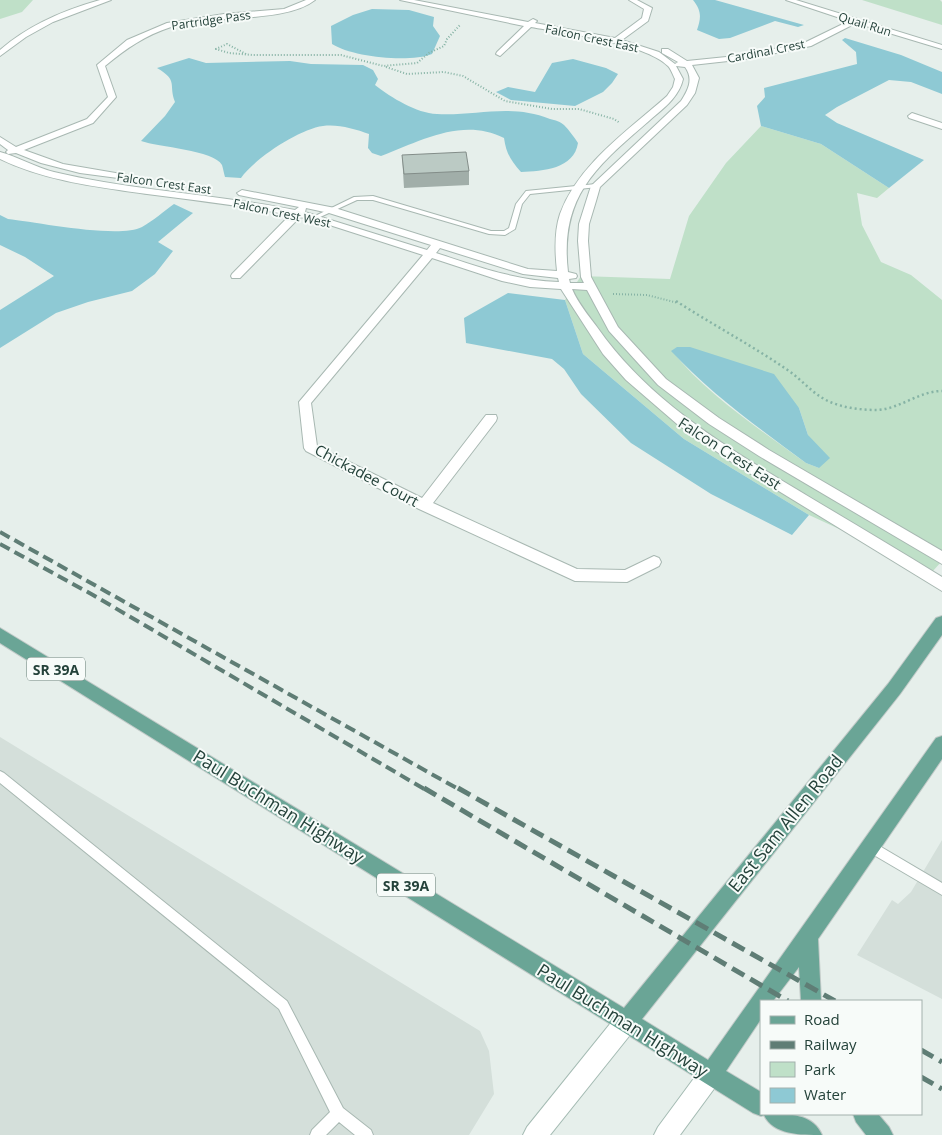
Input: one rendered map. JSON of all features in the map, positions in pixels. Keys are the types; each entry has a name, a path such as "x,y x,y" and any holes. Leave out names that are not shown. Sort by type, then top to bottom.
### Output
{"main road":[{"name":"East Sam Allen Road","path":"626,1022 894,688 942,623"},
{"name":"Paul Buchman Highway","path":"0,635 760,1104"},
{"path":"761,1000 783,972 942,744"},
{"path":"808,936 811,1000"},
{"path":"711,1074 760,1002"},
{"path":"777,1115 810,1135"},
{"path":"865,1115 881,1135"}],"street":[{"path":"0,54 18,35 54,12 90,0"},
{"path":"7,36 18,35 54,19 108,0"},
{"name":"Partridge Pass","path":"0,156 90,121 112,97 101,65 130,42 170,25 224,16 285,11 312,0"},
{"name":"Falcon Crest East","path":"403,0 422,2 472,14 652,45 687,63 695,79 695,87 684,102 596,186 584,224 583,241 590,285 613,328 662,382 714,421 764,453 942,558"},
{"name":"Falcon Crest East","path":"430,0 532,23"},
{"path":"618,39 645,19 648,8 632,0"},
{"name":"Quail Run","path":"789,0 942,47"},
{"name":"Cardinal Crest","path":"672,64 746,57 808,44 855,21"},
{"path":"500,54 532,23"},
{"name":"Falcon Crest East","path":"618,39 656,54 672,64 679,79 677,87 670,98 596,166 579,186 565,216 561,250 565,287 602,346 621,369 666,410 695,431 942,585"},
{"path":"650,116 666,120"},
{"path":"912,116 942,126"},
{"name":"Falcon Crest East","path":"0,140 16,150 66,166 131,178 272,197 331,210 527,272 564,275 590,285"},
{"name":"Falcon Crest West","path":"0,156 50,174 124,188 250,204 316,217 502,278 530,284 565,287 590,285"},
{"path":"124,188 131,178"},
{"path":"236,276 307,205"},
{"name":"Chickadee Court","path":"438,244 305,402 311,448 424,505 575,575 628,576 654,562"},
{"path":"424,505 491,418"},
{"path":"695,431 714,421"},
{"path":"535,1135 626,1022"},
{"path":"666,1135 711,1074"}],"lane":[{"path":"316,217 356,198 373,198 491,233 505,233 512,229 518,206 523,196 528,192 596,186"},
{"path":"0,776 283,1005 338,1113 366,1135"},
{"path":"871,847 942,889"},
{"path":"318,1135 338,1113"}],"path":[{"path":"383,66 421,62 429,53 444,46 447,39 472,14"},
{"path":"246,54 227,44 216,49 246,54 325,54 362,59 407,74 444,72 463,76 480,84 491,94 513,103 552,109 583,110 619,122 627,137"},
{"path":"590,285 617,294 647,295 675,301 790,372 816,395 849,408 878,410 898,406 933,392 942,391"}],"shaded area":[{"path":"0,737 480,1031 489,1051 494,1094 469,1135 0,1135"},
{"path":"942,840 942,999 857,955 892,900 898,904 911,892"}],"green space":[{"path":"0,0 33,0 22,12 0,19"},
{"path":"862,0 940,0 942,2 942,25"},
{"path":"761,126 821,144 889,188 877,198 857,193 862,225 881,262 911,275 942,300 942,561 932,572 809,515 684,439 583,354 565,300 581,276 670,279 689,216 726,163","holes":["672,351 799,408 819,468 806,463 735,411 702,383"]}],"water":[{"path":"693,0 715,0 804,25 798,27 775,21 730,38 719,39 697,30 700,15"},
{"path":"372,9 409,10 434,17 433,26 440,36 432,54 409,58 381,57 341,49 332,44 331,26 353,15"},
{"path":"845,38 901,55 942,72 942,94 911,82 889,80 825,115 837,123 924,160 889,188 821,144 761,126 757,106 765,97 764,88 857,64 856,52 842,40"},
{"path":"189,58 206,63 290,61 311,64 363,65 373,70 378,79 375,85 397,100 421,111 437,114 508,111 536,114 563,124 578,143 575,152 564,163 539,171 521,172 514,164 506,148 504,138 488,132 473,130 442,133 381,156 372,153 368,148 369,134 340,126 323,126 313,128 278,146 256,162 241,178 225,177 222,165 217,160 208,156 197,152 141,141 165,116 175,102 171,80 164,72 157,68"},
{"path":"573,59 606,68 618,74 603,92 575,106 511,100 496,92 508,87 535,92 552,63"},
{"path":"174,204 193,213 158,242 173,251 155,274 132,291 88,302 56,313 0,348 0,310 54,276 25,257 0,245 0,215 8,219 97,231 131,230 142,227"},
{"path":"508,293 565,300 583,354 684,439 809,515 792,535 711,494 631,443 581,394 564,369 552,359 466,343 464,318"},
{"path":"677,347 690,347 774,374 799,408 808,435 830,458 819,468 806,463 702,382 671,351"}],"building":[{"path":"466,152 469,171 404,174 402,155"}],"railway":[{"path":"0,532 460,790"},
{"path":"0,544 93,595 426,790"},
{"path":"424,788 786,1000"},
{"path":"458,788 833,1000"},
{"path":"922,1051 942,1062"},
{"path":"922,1078 942,1089"}]}
